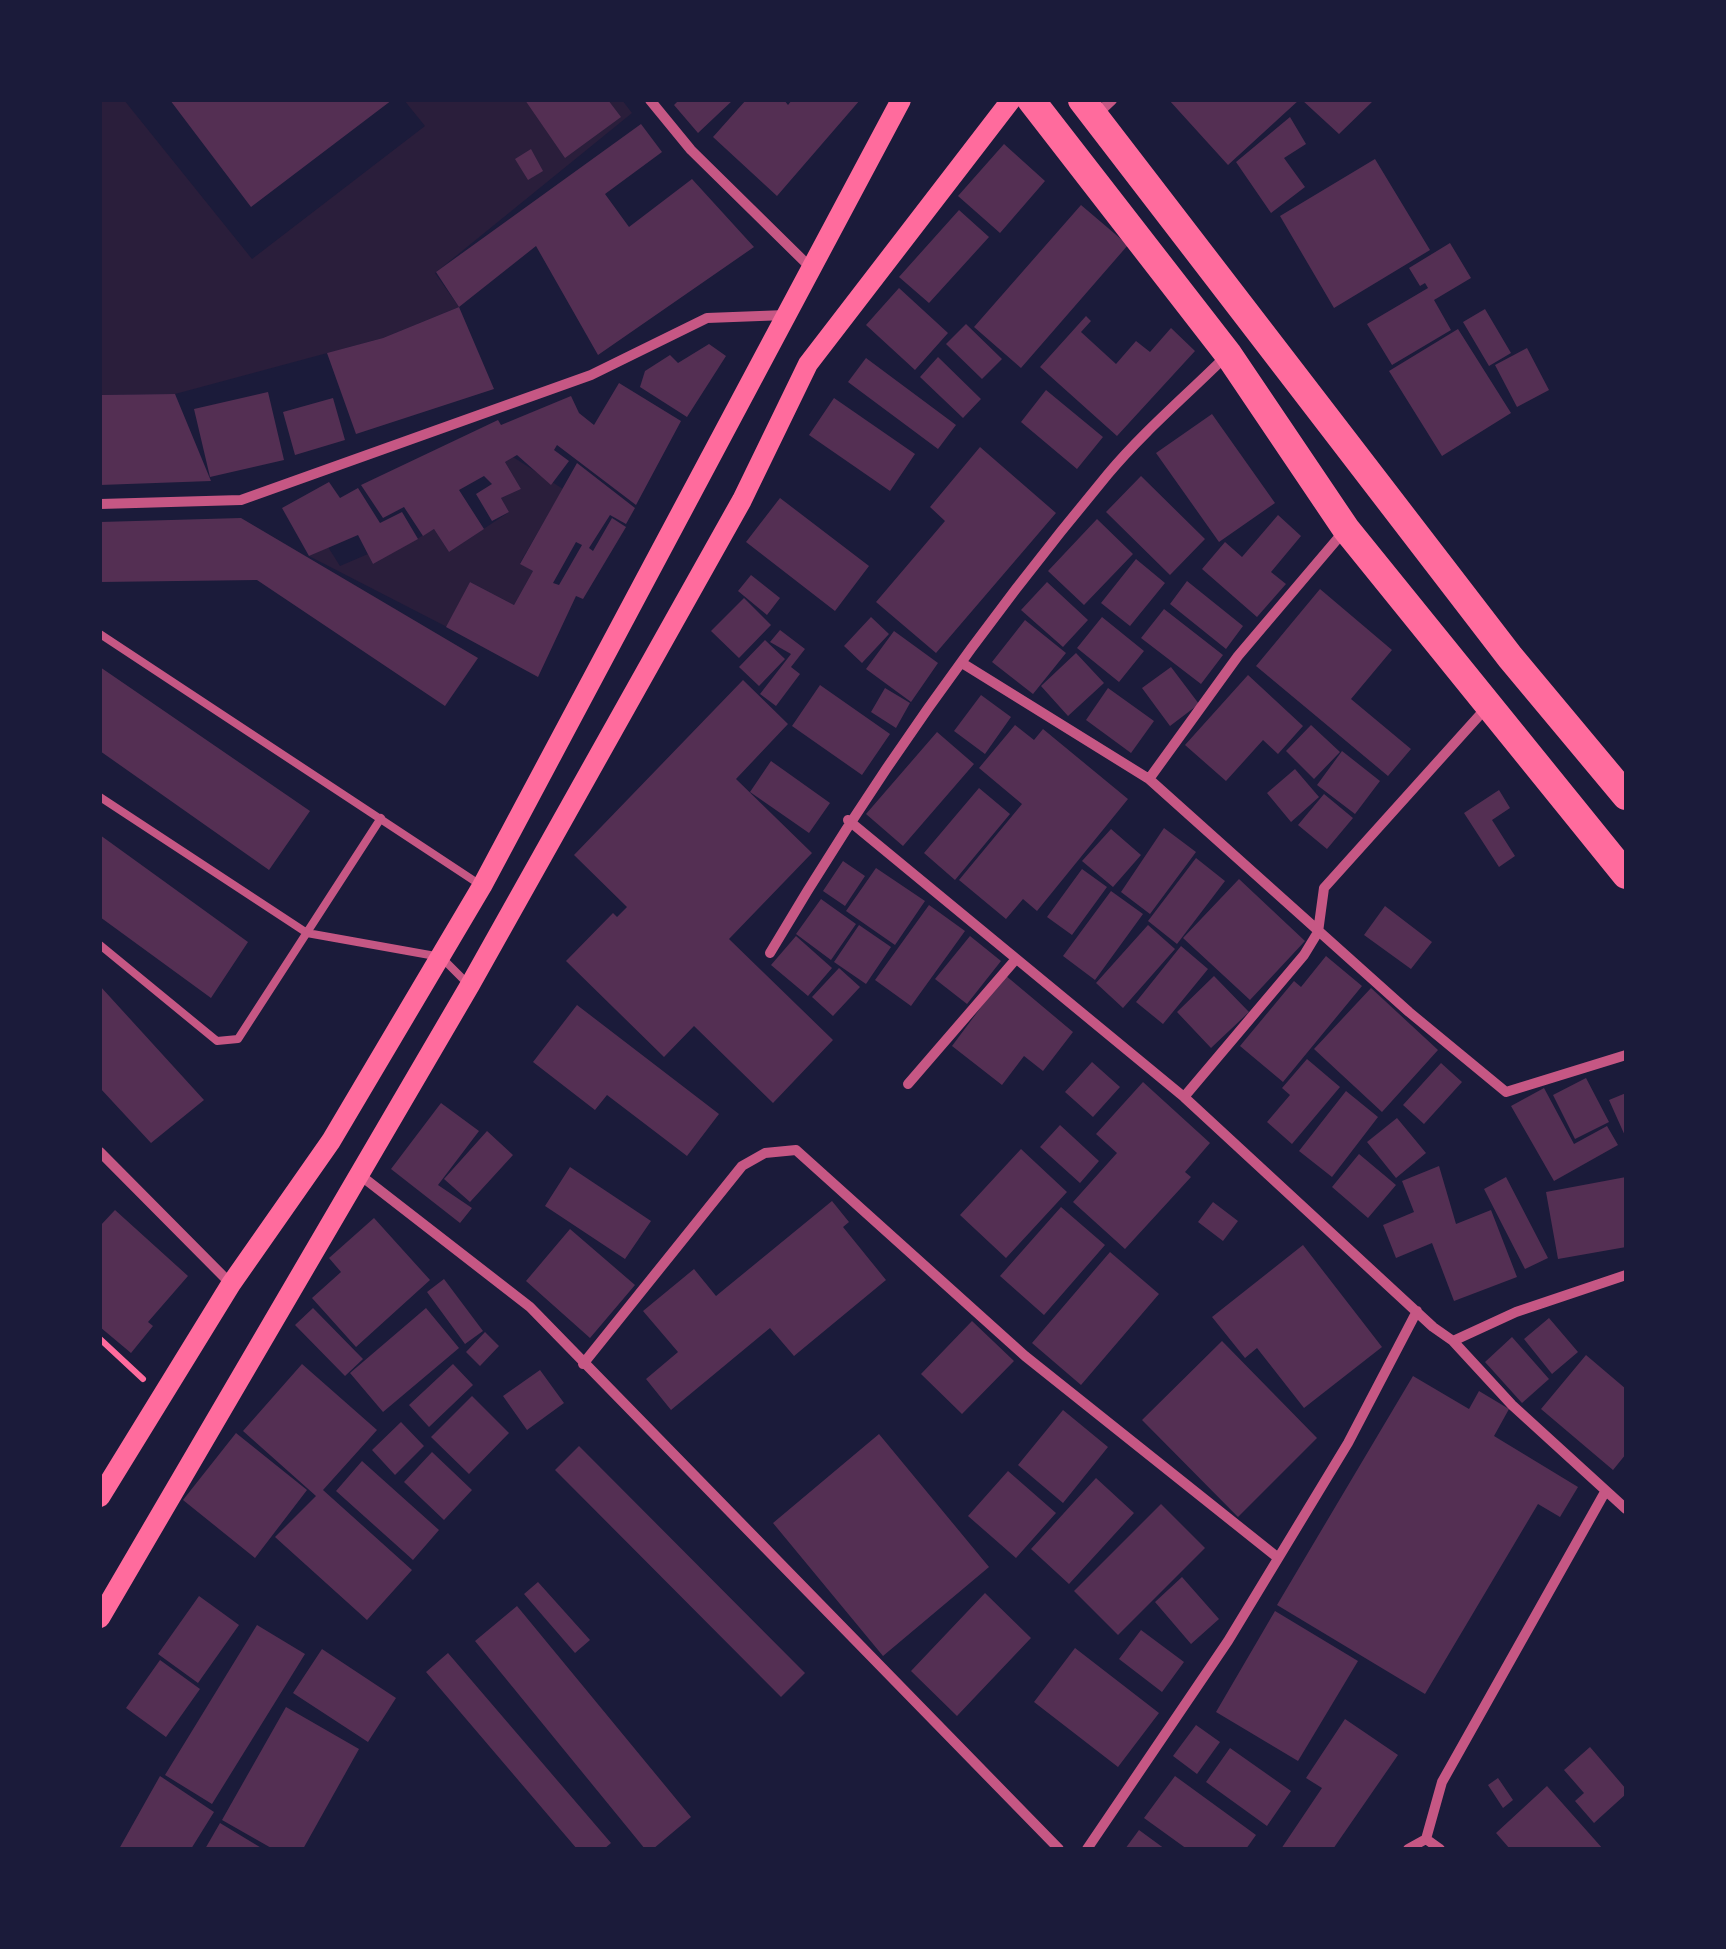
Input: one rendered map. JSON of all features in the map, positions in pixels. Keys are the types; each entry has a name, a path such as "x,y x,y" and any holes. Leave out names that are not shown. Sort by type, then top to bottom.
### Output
{"highway":[{"path":"1031,100 1228,354 1346,529 1491,702 1626,875"},
{"path":"1096,105 1510,657 1626,796"}],"main road":[{"path":"100,1497 231,1284 331,1140 482,886 901,100"},
{"path":"100,1618 470,985 742,500 808,364 1011,100"}],"street":[{"path":"650,100 691,150 812,270"},
{"path":"100,504 240,500 591,375 707,318 787,315"},
{"path":"770,953 848,820 962,664 1110,471 1228,354"},
{"path":"1148,779 1238,656 1346,529"},
{"path":"962,664 1148,779 1318,932 1506,1092 1626,1055"},
{"path":"1184,1098 1318,932 1324,888 1491,702"},
{"path":"848,820 1184,1098 1453,1340 1512,1405 1626,1508"},
{"path":"908,1084 1016,958"},
{"path":"584,1364 742,1166 764,1152 796,1150 1025,1356 1277,1557"},
{"path":"100,1152 231,1284"},
{"path":"360,1175 530,1307 1059,1849"},
{"path":"1453,1340 1516,1312 1626,1275"},
{"path":"1087,1849 1228,1641 1348,1443 1418,1311"},
{"path":"1408,1849 1426,1839 1442,1782 1605,1492"},
{"path":"1426,1839 1440,1849"}],"lane":[{"path":"100,634 482,886"},
{"path":"100,797 307,933 441,957 470,985"},
{"path":"100,944 217,1041 238,1039 381,818"}],"path":[{"path":"100,1339 162,1397"}],"shaded area":[{"path":"100,100 124,100 252,259 425,126 404,100 622,100 632,113 435,273 459,307 383,338 175,394 100,395"},
{"path":"513,457 563,489 520,563 533,571 514,605 470,582 447,627 309,556 328,547 340,566 368,554 373,564 434,529 449,552 509,512 501,498 521,489 505,462"}],"building":[{"path":"170,100 392,100 251,207"},
{"path":"525,100 608,100 621,117 565,158"},
{"path":"679,100 733,100 698,133 674,105"},
{"path":"746,100 784,100 788,105 792,100 860,100 777,196 713,137"},
{"path":"1169,100 1299,100 1228,165"},
{"path":"1302,100 1374,100 1339,134"},
{"path":"1290,117 1306,144 1284,158 1305,187 1271,213 1236,162"},
{"path":"641,124 662,152 605,194 629,227 692,179 754,247 598,355 536,246 459,307 436,272"},
{"path":"1004,144 1045,181 1000,233 958,196"},
{"path":"531,149 543,171 528,180 515,159"},
{"path":"1375,159 1430,250 1334,308 1280,216"},
{"path":"1081,205 1128,245 1021,368 974,327"},
{"path":"959,210 989,237 929,303 899,277"},
{"path":"1450,243 1471,278 1434,300 1451,330 1392,365 1367,324 1428,288 1425,283 1420,286 1409,268"},
{"path":"899,288 948,333 915,370 866,325"},
{"path":"459,307 494,389 356,434 327,353 383,338"},
{"path":"1485,309 1511,353 1489,366 1463,322"},
{"path":"1086,316 1091,321 1081,332 1116,364 1136,341 1150,352 1171,328 1195,351 1117,436 1040,367"},
{"path":"966,324 1002,359 982,379 946,344"},
{"path":"1458,329 1511,413 1442,456 1389,371"},
{"path":"709,344 726,356 687,417 640,387 645,371 670,355 678,363"},
{"path":"1527,348 1549,390 1517,407 1495,365"},
{"path":"938,357 981,399 963,418 920,377"},
{"path":"866,358 956,425 938,449 848,382"},
{"path":"619,383 681,421 636,505 557,445 554,450 569,461 551,485 517,455 505,462 521,489 501,498 509,512 492,521 476,494 492,484 484,476 459,490 484,529 449,552 434,529 423,536 404,507 383,518 361,485 498,420 501,425 571,396 579,413 594,425"},
{"path":"1046,390 1103,437 1077,469 1021,422"},
{"path":"268,392 284,460 210,477 194,409"},
{"path":"175,394 211,481 100,485 100,395"},
{"path":"333,398 345,440 295,455 283,412"},
{"path":"834,398 915,454 890,491 809,435"},
{"path":"1212,414 1275,503 1219,542 1156,453"},
{"path":"980,447 1056,513 936,653 876,602 945,521 930,507"},
{"path":"577,463 635,508 626,524 610,515 589,548 593,551 612,518 626,527 583,599 576,596 538,677 446,627 470,582 514,605 533,571 520,564","holes":["576,542 582,545 559,585 553,583"]},
{"path":"1141,476 1205,539 1170,575 1106,512"},
{"path":"329,482 340,498 358,488 380,523 402,512 418,539 373,564 358,535 309,556 282,508"},
{"path":"780,498 869,566 835,611 746,542"},
{"path":"1278,515 1301,536 1271,572 1286,584 1257,617 1202,569 1225,542 1242,557"},
{"path":"241,518 478,658 445,706 257,580 100,582 100,522"},
{"path":"1097,519 1133,554 1084,605 1048,571"},
{"path":"1136,559 1165,583 1130,626 1101,603"},
{"path":"751,575 780,598 767,615 738,591"},
{"path":"1187,581 1243,626 1226,649 1170,604"},
{"path":"1047,582 1088,620 1063,647 1021,610"},
{"path":"1320,589 1392,650 1351,699 1411,749 1388,776 1256,666"},
{"path":"744,598 771,625 739,658 711,631"},
{"path":"1164,609 1223,655 1201,684 1141,638"},
{"path":"871,617 889,634 862,663 844,646"},
{"path":"1102,617 1144,651 1119,682 1077,648"},
{"path":"1025,620 1066,653 1033,694 992,662"},
{"path":"780,630 805,649 791,667 800,674 776,706 760,694 791,654 770,642"},
{"path":"894,631 938,663 911,702 866,669"},
{"path":"765,640 785,659 759,686 739,667"},
{"path":"1076,653 1104,683 1068,716 1041,686"},
{"path":"100,667 310,811 269,870 100,751"},
{"path":"1171,667 1199,704 1170,726 1142,688"},
{"path":"1248,675 1303,726 1278,754 1263,740 1226,781 1185,745"},
{"path":"743,680 788,724 736,779 812,853 729,939 833,1040 773,1103 694,1026 664,1057 566,961 613,913 617,917 627,907 574,855"},
{"path":"820,685 890,734 862,775 792,726"},
{"path":"885,688 910,703 896,728 871,712"},
{"path":"1108,688 1154,721 1131,753 1086,720"},
{"path":"981,695 1011,717 985,754 954,731"},
{"path":"1015,725 1034,740 1043,729 1128,799 1037,911 1023,899 1006,919 959,880 1022,804 979,768"},
{"path":"1311,725 1340,752 1314,779 1286,751"},
{"path":"937,732 974,764 903,846 866,814"},
{"path":"1342,751 1380,781 1355,814 1317,785"},
{"path":"771,761 830,803 809,833 750,792"},
{"path":"1295,769 1319,797 1291,822 1267,793"},
{"path":"979,788 1010,814 955,880 924,853"},
{"path":"1499,790 1510,808 1492,820 1515,856 1499,867 1464,813"},
{"path":"1324,794 1353,818 1327,849 1298,825"},
{"path":"1164,828 1196,852 1150,914 1121,892"},
{"path":"1111,829 1141,855 1113,887 1082,861"},
{"path":"100,835 248,942 211,998 100,917"},
{"path":"1196,858 1225,881 1177,944 1148,921"},
{"path":"843,861 865,876 845,906 823,891"},
{"path":"876,868 925,901 895,945 846,911"},
{"path":"1082,869 1107,887 1072,935 1047,917"},
{"path":"1239,879 1305,941 1250,1000 1183,938"},
{"path":"1111,891 1143,914 1095,980 1063,956"},
{"path":"821,899 856,924 831,960 796,934"},
{"path":"929,905 965,931 911,1006 875,980"},
{"path":"1385,906 1432,942 1411,969 1364,935"},
{"path":"859,925 891,947 866,984 834,962"},
{"path":"1148,925 1175,949 1123,1008 1096,983"},
{"path":"796,936 832,968 808,996 771,965"},
{"path":"970,936 1001,961 967,1004 935,979"},
{"path":"1181,946 1208,969 1163,1024 1136,1002"},
{"path":"1326,956 1362,986 1283,1082 1240,1046 1294,981 1301,987"},
{"path":"839,968 860,987 833,1016 812,997"},
{"path":"1005,975 1073,1032 1043,1071 1024,1056 1002,1085 952,1046"},
{"path":"1214,976 1249,1012 1211,1048 1177,1012"},
{"path":"100,986 204,1100 151,1143 100,1088"},
{"path":"1371,988 1438,1050 1382,1112 1314,1049"},
{"path":"577,1005 719,1114 687,1156 607,1095 595,1110 533,1062"},
{"path":"1307,1059 1340,1087 1292,1144 1267,1122 1290,1095 1282,1088"},
{"path":"1092,1062 1120,1087 1093,1117 1065,1092"},
{"path":"1441,1063 1462,1082 1424,1124 1403,1105"},
{"path":"1586,1078 1609,1122 1575,1139 1553,1095"},
{"path":"1143,1082 1210,1143 1185,1172 1191,1177 1125,1249 1073,1202 1117,1153 1096,1134"},
{"path":"1544,1088 1574,1144 1607,1126 1618,1145 1554,1181 1511,1106"},
{"path":"1346,1091 1378,1117 1332,1177 1299,1151"},
{"path":"1626,1093 1626,1138 1609,1100"},
{"path":"441,1103 479,1131 438,1185 472,1208 460,1223 391,1169"},
{"path":"1397,1118 1426,1153 1396,1178 1367,1142"},
{"path":"1060,1125 1099,1161 1080,1183 1040,1147"},
{"path":"487,1131 513,1155 470,1202 444,1179"},
{"path":"1021,1149 1067,1192 1006,1258 960,1215"},
{"path":"1359,1154 1396,1185 1368,1218 1332,1187"},
{"path":"1439,1166 1456,1224 1491,1210 1517,1277 1454,1301 1432,1243 1396,1258 1383,1225 1414,1212 1402,1181"},
{"path":"570,1167 651,1221 625,1259 545,1206"},
{"path":"1506,1177 1548,1258 1525,1269 1484,1189"},
{"path":"1626,1177 1626,1247 1558,1259 1546,1192"},
{"path":"832,1201 849,1222 843,1227 886,1280 794,1356 770,1328 671,1410 646,1379 678,1352 643,1311 694,1269 716,1296"},
{"path":"1213,1202 1238,1221 1223,1241 1198,1222"},
{"path":"1061,1207 1105,1245 1044,1315 1000,1276"},
{"path":"115,1210 188,1276 148,1322 153,1326 131,1353 100,1327 100,1226"},
{"path":"374,1218 430,1280 356,1347 312,1298 341,1272 329,1258"},
{"path":"570,1229 635,1285 590,1338 526,1281"},
{"path":"1303,1245 1382,1347 1304,1408 1257,1348 1245,1358 1212,1317"},
{"path":"1110,1252 1159,1294 1081,1385 1032,1343"},
{"path":"444,1279 483,1331 465,1344 427,1292"},
{"path":"313,1308 363,1359 345,1376 295,1325"},
{"path":"426,1308 459,1348 383,1412 350,1373"},
{"path":"1549,1318 1578,1352 1552,1374 1524,1339"},
{"path":"972,1321 1014,1361 962,1414 921,1374"},
{"path":"485,1332 499,1346 480,1366 466,1352"},
{"path":"1512,1337 1549,1379 1522,1403 1485,1362"},
{"path":"1222,1341 1317,1438 1238,1517 1142,1420"},
{"path":"1586,1355 1626,1389 1626,1454 1613,1470 1541,1409"},
{"path":"302,1364 377,1430 323,1490 412,1570 367,1620 275,1537 316,1496 243,1431"},
{"path":"453,1364 473,1385 429,1427 409,1405"},
{"path":"540,1370 564,1403 527,1430 503,1396"},
{"path":"1413,1376 1469,1409 1479,1391 1509,1409 1494,1436 1578,1487 1560,1517 1538,1504 1425,1694 1277,1605"},
{"path":"472,1396 509,1433 469,1474 431,1437"},
{"path":"1063,1410 1108,1447 1063,1503 1018,1465"},
{"path":"401,1422 424,1446 395,1475 372,1450"},
{"path":"236,1433 307,1490 255,1558 183,1500"},
{"path":"879,1434 989,1567 883,1656 773,1523"},
{"path":"579,1446 805,1673 781,1697 555,1470"},
{"path":"432,1452 472,1490 444,1520 404,1482"},
{"path":"362,1461 439,1530 413,1560 336,1491"},
{"path":"1008,1471 1056,1513 1016,1558 968,1516"},
{"path":"1096,1478 1134,1513 1069,1584 1031,1549"},
{"path":"1161,1504 1205,1548 1118,1635 1074,1591"},
{"path":"1182,1577 1219,1619 1191,1644 1155,1602"},
{"path":"538,1582 590,1640 575,1653 524,1594"},
{"path":"985,1593 1031,1638 957,1716 911,1671"},
{"path":"199,1596 239,1625 198,1683 158,1654"},
{"path":"517,1606 691,1817 653,1849 645,1849 475,1641"},
{"path":"1275,1611 1358,1661 1298,1761 1216,1712"},
{"path":"257,1625 305,1654 212,1804 165,1775"},
{"path":"1141,1630 1184,1662 1162,1692 1119,1659"},
{"path":"1075,1648 1159,1713 1118,1767 1034,1702"},
{"path":"322,1649 396,1698 368,1742 293,1693"},
{"path":"448,1653 611,1843 604,1849 577,1849 426,1672"},
{"path":"160,1660 200,1689 166,1737 126,1708"},
{"path":"286,1707 359,1749 303,1849 273,1849 222,1820"},
{"path":"1345,1719 1398,1755 1333,1849 1281,1849 1322,1788 1306,1778"},
{"path":"1196,1725 1220,1742 1197,1774 1173,1756"},
{"path":"1590,1747 1626,1789 1626,1794 1594,1823 1575,1801 1584,1793 1564,1770"},
{"path":"1230,1748 1291,1791 1267,1826 1206,1782"},
{"path":"160,1776 214,1812 191,1849 119,1849"},
{"path":"1175,1776 1256,1835 1246,1849 1187,1849 1144,1818"},
{"path":"1498,1778 1513,1800 1503,1808 1488,1785"},
{"path":"1547,1786 1603,1849 1510,1849 1496,1833"},
{"path":"220,1823 263,1849 205,1849"},
{"path":"1139,1830 1165,1849 1125,1849"}]}
